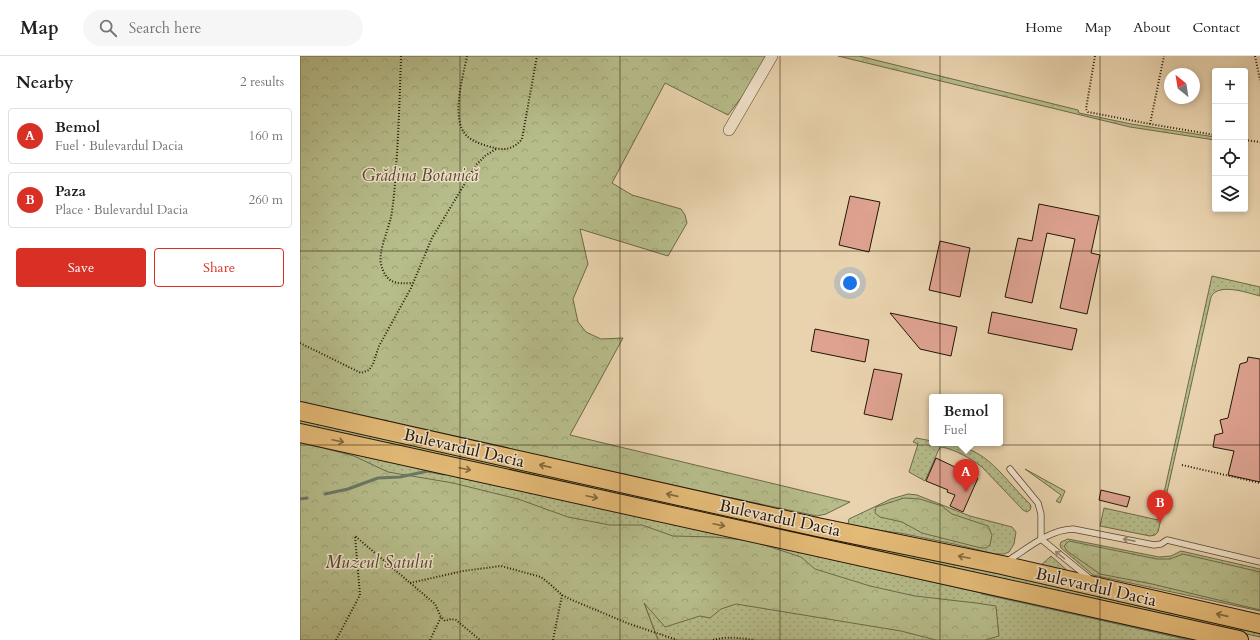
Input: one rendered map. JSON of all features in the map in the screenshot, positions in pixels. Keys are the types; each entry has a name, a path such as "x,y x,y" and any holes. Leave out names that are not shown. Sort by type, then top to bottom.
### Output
{"main road":[{"name":"Bulevardul Dacia","path":"300,411 817,527 1002,565 1260,624"},
{"name":"Bulevardul Dacia","path":"300,433 1239,640"}],"street":[{"path":"729,130 772,56"}],"lane":[{"path":"1010,469 1038,503 1041,514 1041,539"},
{"path":"1002,565 1041,539 1062,530 1073,529 1154,545 1161,544 1167,540 1260,562"},
{"path":"1041,539 1100,588"}],"path":[{"path":"401,56 395,197 388,230 380,254 385,275 391,282 413,282"},
{"path":"467,56 458,106 460,127 472,140 496,149 512,148 522,139 537,56"},
{"path":"1095,56 1086,109 1088,112 1212,134"},
{"path":"1150,124 1164,56"},
{"path":"1255,56 1260,80"},
{"path":"1248,140 1260,142"},
{"path":"300,343 361,373 370,370 378,346 413,282 432,238 476,165 485,156 496,149"},
{"path":"1182,465 1260,483"},
{"path":"336,640 360,595 355,536 435,604 441,617 445,621 451,619 456,620 480,640"},
{"path":"410,583 462,571 501,566 540,577 562,595 627,623 677,640"},
{"path":"553,640 562,595"},
{"path":"430,640 441,617"},
{"path":"713,640 726,637 738,637 755,640"}],"green space":[{"name":"Grădina Botanică","path":"300,56 767,56 751,85 728,115 665,83 612,183 632,195 681,209 685,215 687,223 668,256 580,229 588,264 573,299 578,322 586,332 601,339 623,338 570,435 850,502 826,514 817,516 732,498 725,498 300,405"},
{"path":"838,56 859,56 1078,110 1079,113 1131,124 1212,137 1212,140 1130,127"},
{"path":"1212,276 1260,287 1260,296 1226,289 1220,290 1211,297 1158,532 1155,535 1150,536 1100,526 1104,508 1158,520"},
{"path":"300,418 1260,631 1260,637 300,424"},
{"path":"916,438 929,440 929,446 958,446 978,454 998,470 1030,504 1030,510 1027,512 1023,510 982,467 973,460 947,448 942,447 939,449 925,481 909,472 918,444 913,442"},
{"path":"300,439 1189,640 658,640 618,533 300,467"},
{"name":"Muzeul Satului","path":"300,442 354,456 388,472 453,483 518,499 568,517 610,525 642,525 673,536 715,537 752,541 801,557 815,569 870,586 915,596 996,606 999,636 985,640 936,640 901,631 736,604 721,609 710,618 700,616 665,627 644,603 658,640 300,640"},
{"path":"1025,469 1065,491 1060,503 1056,501 1061,495"},
{"path":"908,494 917,495 970,516 1012,527 1016,532 1014,544 1009,552 1004,554 995,554 900,533 850,527 848,524 849,519 891,499"},
{"path":"904,498 920,499 942,506 952,514 988,526 992,535 990,545 986,548 981,548 922,533 902,522 880,517 875,513 876,507"},
{"path":"1068,539 1159,557 1171,556 1181,551 1260,569 1260,611 1093,575 1061,548 1061,542"},
{"path":"1069,541 1157,559 1170,559 1183,554 1260,572 1260,610 1152,584 1100,574 1067,551 1064,546"},
{"path":"1051,556 1070,573 1037,569"}],"building":[{"path":"850,196 880,202 869,252 839,245"},
{"path":"1039,204 1099,216 1091,253 1100,255 1087,314 1060,308 1075,239 1047,233 1032,303 1005,297 1018,238 1032,241"},
{"path":"940,241 970,248 960,297 929,290"},
{"path":"992,312 1077,329 1072,350 988,333"},
{"path":"890,313 957,327 951,356 920,349"},
{"path":"815,329 869,340 865,362 811,351"},
{"path":"1248,357 1260,359 1260,482 1228,475 1234,451 1213,447 1215,435 1223,433 1220,420 1228,418 1240,364 1247,362"},
{"path":"874,369 902,374 892,420 864,414"},
{"path":"936,458 978,478 963,512 950,506 955,495 947,492 948,490 926,481"},
{"path":"1101,490 1130,497 1127,507 1099,500"}],"waterway":[{"path":"325,494 348,489 378,478 400,477 428,471 444,474"},
{"path":"300,499 307,498"},
{"path":"982,593 1195,640"}],"place":[{"name":"Bemol","path":"966,492"},
{"name":"Paza","path":"1160,523"}]}
